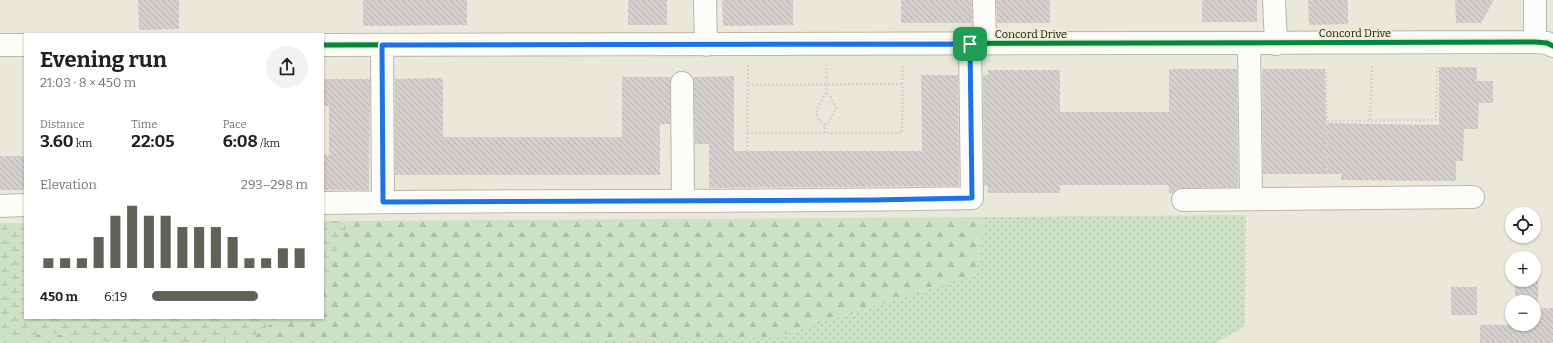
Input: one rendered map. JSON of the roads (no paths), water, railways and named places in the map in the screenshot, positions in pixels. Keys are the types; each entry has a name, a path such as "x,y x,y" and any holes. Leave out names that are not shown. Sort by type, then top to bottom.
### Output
{"street":[{"path":"705,0 706,45"},
{"path":"324,203 872,200 972,198 977,44 984,0"},
{"path":"1274,0 1276,44"},
{"path":"1535,0 1547,43"},
{"name":"Concord Drive","path":"324,45 1547,43"},
{"path":"1250,44 1251,198"},
{"path":"0,45 24,45"},
{"path":"382,45 383,202"},
{"path":"682,83 683,200"},
{"path":"1183,200 1251,198 1473,197"},
{"path":"0,206 24,205"}]}
